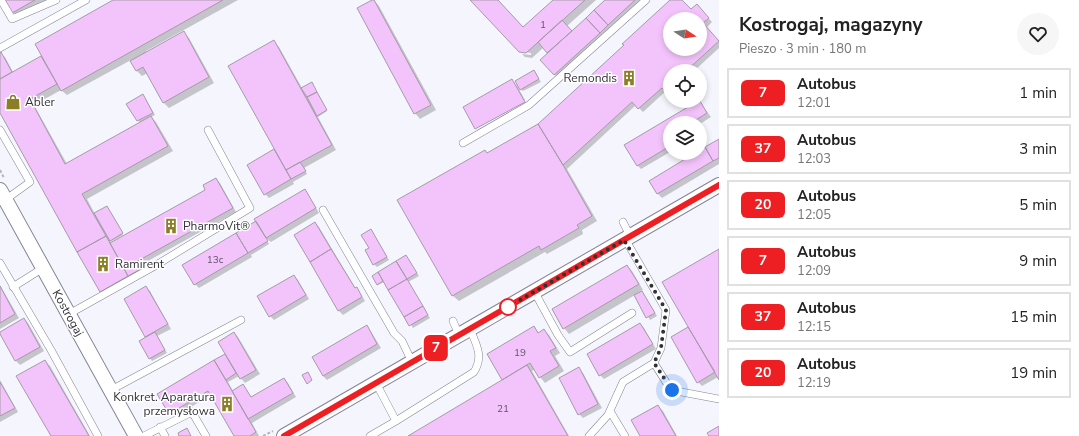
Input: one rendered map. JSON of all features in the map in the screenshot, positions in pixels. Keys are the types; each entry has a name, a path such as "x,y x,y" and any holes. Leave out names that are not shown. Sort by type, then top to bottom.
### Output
{"street":[{"path":"284,436 719,185"},
{"name":"Kostrogaj","path":"3,195 136,436"}],"lane":[{"path":"1,0 12,19 56,0"},
{"path":"0,48 86,0"},
{"path":"463,143 529,105 646,0"},
{"path":"0,130 30,182 3,195"},
{"path":"69,314 153,267 250,208 208,130"},
{"path":"323,210 394,334 402,340 412,362"},
{"path":"589,436 608,415 623,382 654,363 661,348 666,310 627,238 623,222"},
{"path":"0,263 51,350 98,436"},
{"path":"13,287 43,268"},
{"path":"534,291 558,335 570,352 632,313"},
{"path":"111,390 242,320"},
{"path":"370,436 474,372 478,365 480,356 464,332 453,321"},
{"path":"654,363 672,390 719,399"},
{"path":"376,383 396,421"},
{"path":"610,411 625,436"},
{"path":"144,436 192,412 206,436"},
{"path":"160,427 165,436"}],"building":[{"path":"5,0 35,0 12,13"},
{"path":"113,0 223,0 61,91 35,44"},
{"path":"374,0 431,105 414,114 357,8"},
{"path":"470,0 498,0 523,27 553,0 585,0 526,53 519,52"},
{"path":"605,0 635,0 608,25 594,10"},
{"name":"Remondis","path":"670,0 682,0 691,9 697,4 704,12 663,12 663,56 702,56 694,64 663,64 663,89 662,88 638,109 632,102 563,165 538,124 624,45 622,44"},
{"path":"594,10 608,25 600,33 586,18"},
{"path":"586,18 600,33 554,75 540,60"},
{"path":"562,20 572,31 547,53 538,42"},
{"name":"Remondis","path":"707,28 719,41 707,52"},
{"path":"184,31 209,77 163,103 143,67 136,71 130,61"},
{"path":"274,40 332,145 286,170 228,66"},
{"path":"1,52 12,72 0,79 0,53"},
{"path":"41,56 57,84 30,99 65,164 151,116 168,146 82,194 106,236 77,252 0,113 0,79"},
{"path":"534,70 539,79 520,90 515,81"},
{"path":"512,79 525,102 475,129 463,107"},
{"path":"312,82 317,92 307,97 301,88"},
{"path":"317,92 327,110 317,116 307,97"},
{"path":"143,94 153,113 137,121 126,104"},
{"path":"686,108 704,108 707,113 702,116 673,116"},
{"path":"663,122 663,150 637,166 624,145"},
{"path":"538,124 592,216 577,225 579,228 541,250 539,246 452,296 397,200 485,150 487,153"},
{"path":"719,139 719,158 713,161 707,150 707,146"},
{"path":"274,149 291,179 264,195 247,165"},
{"path":"707,150 713,161 657,194 649,181 684,160 707,160"},
{"path":"300,162 306,171 291,179 286,170"},
{"name":"PharmoVit®","path":"216,178 233,208 136,262 141,269 128,276 110,243 205,190 203,185"},
{"path":"305,189 316,208 266,238 254,219"},
{"path":"107,206 123,233 110,241 94,213"},
{"path":"256,221 268,241 248,253 236,233"},
{"path":"315,222 331,249 310,262 294,235"},
{"path":"371,229 387,257 373,265 365,250 369,248 361,235"},
{"path":"236,233 248,253 194,285 182,265"},
{"name":"Ramirent","path":"106,236 128,276 100,292 77,252"},
{"path":"331,249 355,288 357,287 362,297 338,311 310,262"},
{"path":"719,249 719,380 662,282"},
{"path":"406,255 417,273 407,279 396,261"},
{"path":"396,261 407,279 388,290 378,272"},
{"path":"627,265 639,284 563,329 552,309"},
{"path":"378,272 383,281 377,285 372,276"},
{"path":"294,275 306,295 269,317 257,296"},
{"path":"407,279 423,306 404,317 388,290"},
{"path":"0,286 15,314 0,323"},
{"path":"146,286 168,324 145,337 124,299"},
{"path":"642,291 655,313 646,318 634,295"},
{"path":"423,306 428,315 409,326 404,317"},
{"path":"24,318 40,347 15,361 0,332"},
{"path":"640,323 653,344 599,376 587,354"},
{"path":"367,325 377,344 323,376 312,357"},
{"path":"534,326 538,333 544,329 556,348 550,351 559,366 539,378 530,363 502,380 487,354"},
{"path":"688,327 715,372 697,383 671,337"},
{"path":"155,332 165,350 149,359 139,341"},
{"path":"234,332 256,370 240,379 218,342"},
{"path":"225,354 236,373 226,380 214,360"},
{"path":"45,360 89,436 51,436 16,376"},
{"name":"Konkret. Aparatura przemysłowa","path":"214,360 256,432 250,436 234,436 208,391 169,414 157,394"},
{"path":"527,365 568,436 408,436"},
{"path":"579,367 598,404 578,415 559,378"},
{"path":"308,372 312,380 307,384 302,375"},
{"path":"284,378 293,393 248,419 232,391 243,384 251,397"},
{"path":"0,382 15,408 0,416"},
{"path":"658,405 676,436 640,436 631,420"},
{"path":"719,426 719,436 709,436 707,433"},
{"path":"187,428 191,436 179,436 178,433"}],"bus line":[{"name":"7","path":"284,436 719,185"}],"place":[{"name":"Remondis","path":"629,78"},
{"name":"Abler","path":"13,102"},
{"name":"PharmoVit®","path":"171,226"},
{"name":"Ramirent","path":"103,264"},
{"name":"Konkret. Aparatura przemysłowa","path":"227,404"}],"route":[{"path":"508,307 624,240 666,310 661,348 654,363 672,390"}]}
